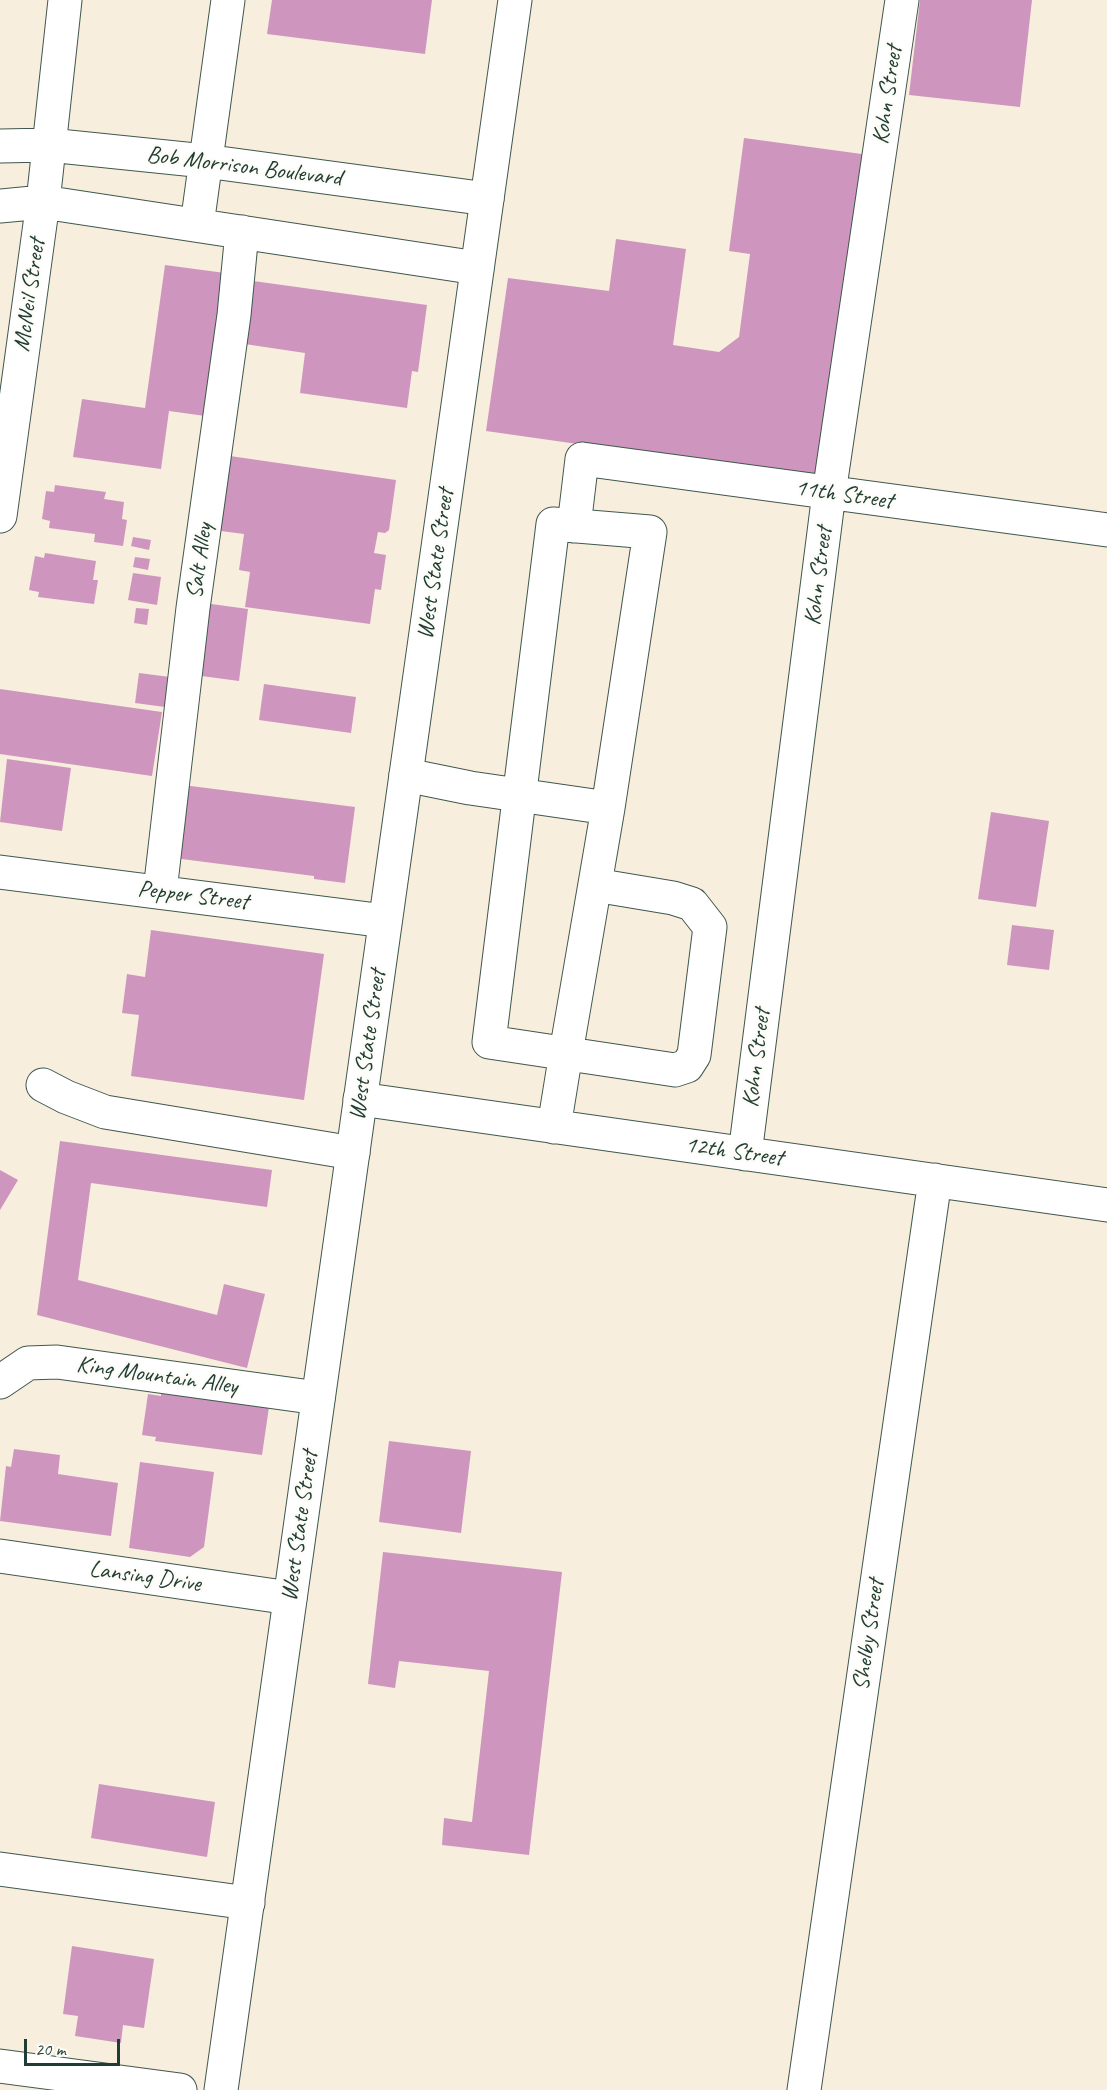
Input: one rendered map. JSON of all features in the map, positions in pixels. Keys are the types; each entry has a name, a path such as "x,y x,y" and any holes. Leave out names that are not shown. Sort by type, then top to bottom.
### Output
{"street":[{"name":"McNeil Street","path":"0,516 43,202 65,0"},
{"path":"197,225 228,0"},
{"name":"West State Street","path":"221,2090 515,0"},
{"name":"Kohn Street","path":"745,1154 829,494 902,0"},
{"name":"Bob Morrison Boulevard","path":"0,146 49,145 205,161 487,199"},
{"path":"0,206 43,202 477,268"},
{"name":"Salt Alley","path":"160,891 193,608 234,315 242,232"},
{"name":"11th Street","path":"574,526 582,459 1107,530"},
{"path":"554,1127 566,1053 608,808 650,532 553,524 489,1042 566,1053 675,1071 687,1066 694,1055 710,927 692,904 673,898 595,885"},
{"path":"406,775 608,808"},
{"name":"Pepper Street","path":"0,872 385,921"},
{"path":"43,1085 66,1097 105,1112 353,1153"},
{"name":"12th Street","path":"360,1100 1107,1205"},
{"name":"Shelby Street","path":"804,2090 935,1180"},
{"name":"King Mountain Alley","path":"0,1382 28,1363 57,1362 318,1398"},
{"name":"Lansing Drive","path":"0,1556 291,1598"},
{"path":"0,1869 248,1903"},
{"path":"0,2066 180,2090"}],"building":[{"path":"272,0 432,0 425,54 267,34"},
{"path":"920,0 1032,0 1020,107 909,95"},
{"path":"744,138 869,155 824,479 486,431 508,278 609,291 616,239 686,249 673,345 719,352 739,337 750,254 729,251"},
{"path":"165,265 225,273 205,416 169,411 161,469 73,457 82,399 145,408"},
{"path":"246,280 427,305 418,372 412,371 407,408 300,393 305,353 238,343"},
{"path":"223,455 396,480 389,530 385,533 378,532 374,553 386,555 381,590 375,589 370,624 245,607 250,572 239,570 244,534 213,530"},
{"path":"55,485 106,492 104,499 124,502 122,519 127,520 123,546 94,542 95,534 49,528 50,521 42,519 46,491 54,492"},
{"path":"133,537 151,540 149,550 131,546"},
{"path":"45,553 96,561 93,580 98,580 94,604 38,597 39,592 29,590 35,556 44,558"},
{"path":"135,557 150,559 148,570 133,567"},
{"path":"133,573 161,577 157,605 128,600"},
{"path":"204,603 248,609 239,681 194,675"},
{"path":"136,608 149,609 147,625 134,623"},
{"path":"139,673 170,677 165,707 135,703"},
{"path":"264,684 356,697 351,733 259,720"},
{"path":"0,689 162,712 152,776 0,754"},
{"path":"7,759 71,768 62,831 0,822"},
{"path":"183,785 355,807 345,883 314,879 314,876 174,858"},
{"path":"991,812 1049,821 1036,907 978,899"},
{"path":"1012,925 1054,930 1049,970 1007,965"},
{"path":"151,930 324,954 304,1100 131,1076 139,1015 122,1013 127,974 145,977"},
{"path":"60,1141 272,1170 267,1207 91,1183 78,1280 217,1315 224,1284 265,1294 247,1368 37,1315"},
{"path":"0,1170 18,1180 0,1210"},
{"path":"161,1393 269,1407 262,1455 155,1441 156,1437 142,1435 148,1394 161,1396"},
{"path":"389,1441 471,1451 461,1533 379,1522"},
{"path":"14,1449 60,1455 58,1474 118,1483 111,1536 0,1521 6,1466 11,1467"},
{"path":"140,1462 214,1472 204,1547 190,1557 129,1548"},
{"path":"383,1552 562,1572 529,1855 442,1845 444,1818 472,1822 489,1671 399,1661 395,1688 368,1684"},
{"path":"99,1784 215,1802 207,1857 91,1838"},
{"path":"72,1946 154,1959 144,2028 123,2025 121,2043 75,2036 78,2016 63,2014"}]}
